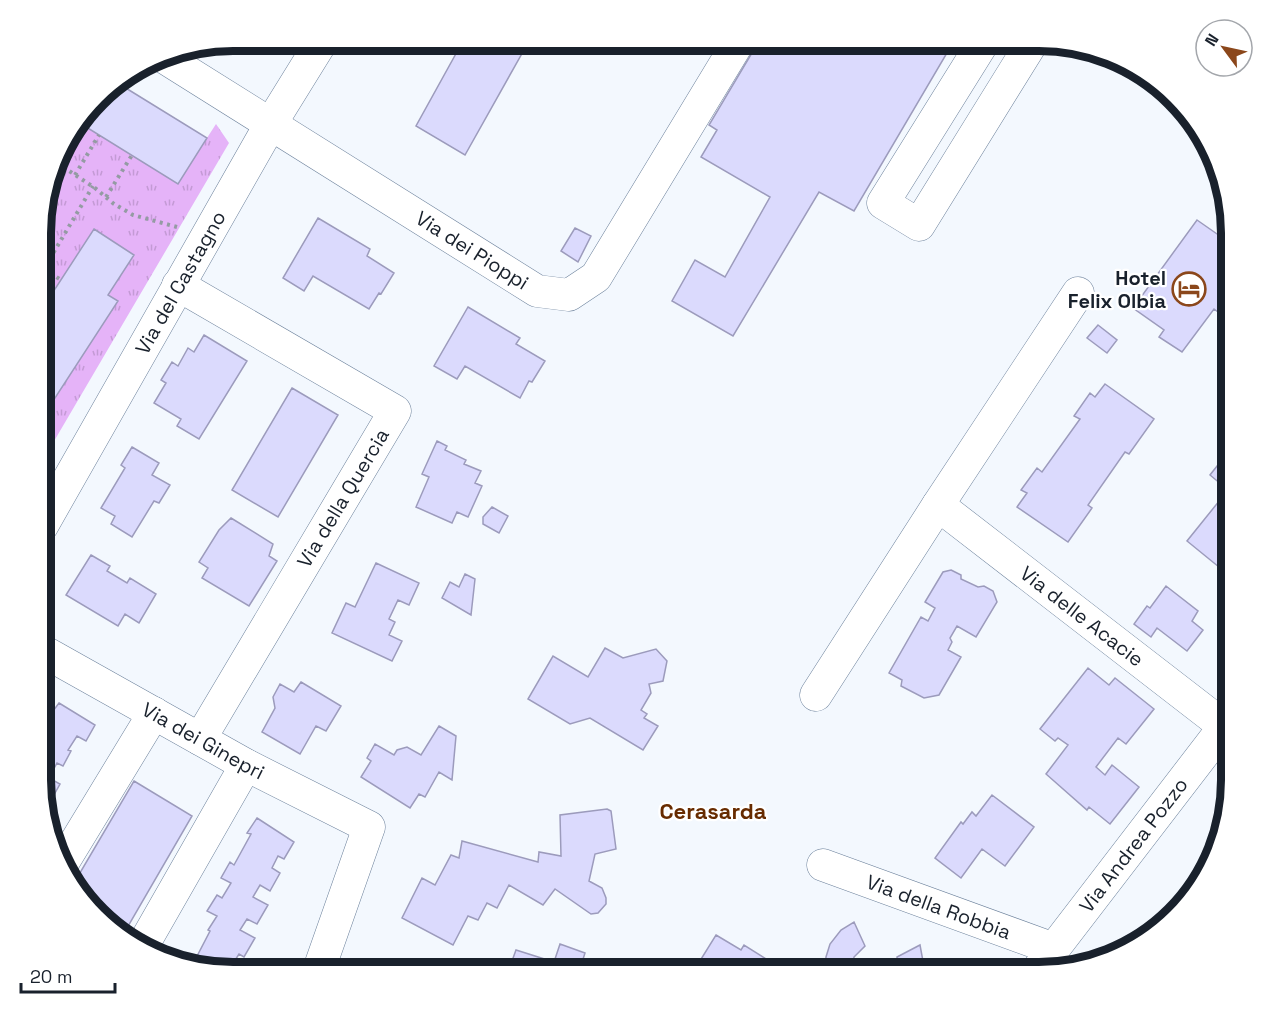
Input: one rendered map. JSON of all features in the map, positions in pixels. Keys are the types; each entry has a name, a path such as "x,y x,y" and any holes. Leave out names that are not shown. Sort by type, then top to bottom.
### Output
{"street":[{"name":"Via del Castagno","path":"51,510 270,125 315,51"},
{"name":"Via dei Pioppi","path":"172,62 537,291 569,295 596,277 733,51"},
{"path":"978,51 883,203 919,225 1027,51"},
{"name":"Via della Quercia","path":"178,285 395,411 200,740"},
{"path":"816,695 1078,293"},
{"name":"Via delle Acacie","path":"938,505 1221,717"},
{"name":"Via dei Ginepri","path":"51,656 246,765 369,827 322,962"},
{"path":"68,855 154,713"},
{"name":"Via Andrea Pozzo","path":"1045,961 1221,731"},
{"path":"146,940 246,765"},
{"name":"Via della Robbia","path":"823,865 1045,961"}],"path":[{"path":"75,175 99,135"},
{"path":"106,197 132,155"},
{"path":"64,167 133,215 183,229"},
{"path":"51,257 93,186"},
{"path":"51,274 61,280"}],"green space":[{"path":"216,124 229,143 51,446 51,233 57,186 75,142 86,127 178,183"}],"building":[{"path":"457,51 523,51 465,155 416,126"},
{"path":"753,51 948,51 854,211 819,192 733,336 672,301 695,260 725,277 770,197 701,157 717,130 709,125"},
{"path":"125,87 207,138 178,184 86,127 96,113"},
{"path":"318,218 370,249 367,256 394,273 369,309 313,276 304,291 283,278"},
{"name":"Hotel Felix Olbia","path":"1197,220 1221,235 1221,308 1218,312 1214,309 1182,352 1159,337 1164,330 1133,308"},
{"path":"575,228 591,236 578,262 561,251"},
{"path":"94,229 134,255 108,295 118,301 51,404 51,295"},
{"path":"468,307 520,338 516,344 545,361 532,382 529,381 520,398 465,366 457,379 434,366"},
{"path":"1098,325 1117,340 1107,353 1087,338"},
{"path":"204,335 247,361 199,439 177,426 181,419 154,403 166,383 161,380 172,362 178,366 188,348 194,352"},
{"path":"1105,384 1154,419 1129,454 1125,452 1088,505 1092,508 1068,542 1017,507 1027,493 1021,490 1037,468 1042,472 1080,419 1074,416 1090,393 1095,397"},
{"path":"292,388 338,415 278,517 232,490"},
{"path":"437,441 447,446 445,450 466,460 464,464 481,471 475,483 482,486 468,517 457,512 452,523 416,507 429,477 422,474"},
{"path":"132,447 159,463 152,475 170,485 159,503 154,501 132,537 111,524 115,516 101,508 125,468 121,465"},
{"path":"1221,461 1221,484 1210,475"},
{"path":"1221,499 1221,569 1187,541"},
{"path":"492,507 508,516 499,533 483,524 483,517"},
{"path":"231,518 273,544 269,556 277,561 249,606 202,578 208,568 199,562 219,530"},
{"path":"91,555 110,566 107,571 127,583 130,578 156,594 139,623 125,614 118,626 66,595"},
{"path":"376,563 419,583 409,605 398,600 389,619 395,622 389,635 402,641 392,661 332,633 346,603 355,607"},
{"path":"951,570 961,575 961,579 993,591 997,602 976,637 957,626 950,638 952,642 948,650 961,657 939,695 924,698 901,686 902,680 889,673 921,617 928,621 935,608 925,602 943,572"},
{"path":"465,574 475,579 471,615 442,598 450,582 459,587"},
{"path":"1166,586 1198,611 1192,621 1203,630 1187,651 1157,628 1151,637 1134,624 1147,606 1150,608"},
{"path":"605,648 623,658 656,649 667,661 663,681 649,684 651,693 641,710 647,714 644,718 658,726 643,750 590,718 570,724 528,699 553,656 588,677"},
{"path":"1088,668 1109,685 1115,678 1154,709 1126,744 1118,738 1096,767 1105,775 1112,765 1139,787 1110,824 1089,807 1087,810 1046,774 1068,745 1058,738 1055,741 1040,729"},
{"path":"301,682 341,706 326,731 316,726 300,754 262,732 275,708 273,697 280,684 294,692"},
{"path":"59,703 95,725 86,741 77,736 68,750 71,751 63,766 57,763 51,774 51,714"},
{"path":"439,726 456,736 452,780 439,772 425,797 419,794 410,808 361,777 371,761 367,758 375,744 394,755 397,750 407,747 421,755"},
{"path":"51,779 60,784 52,798"},
{"path":"134,781 192,816 127,928 96,900 79,875"},
{"path":"992,795 1034,827 1005,866 982,849 961,878 935,858 961,822 963,824 972,812 976,816"},
{"path":"607,809 611,811 616,849 595,854 589,881 602,888 606,898 606,904 598,913 591,914 555,889 543,905 509,885 497,908 487,903 478,920 468,916 453,945 402,918 422,878 435,885 451,855 459,858 462,841 538,862 539,852 561,856 560,815"},
{"path":"257,818 294,842 284,859 278,856 272,868 280,873 270,891 260,885 253,897 268,905 257,924 247,919 240,930 255,938 244,957 239,954 234,962 196,958 210,931 208,930 217,916 207,911 217,895 222,898 231,883 221,878 230,862 234,865 251,834 247,833"},
{"path":"854,922 865,946 854,957 853,962 826,962 830,944 841,930"},
{"path":"716,935 741,950 744,945 771,962 699,962"},
{"path":"560,944 585,953 582,962 554,962"},
{"path":"920,945 923,962 897,962 897,957"},
{"path":"516,950 554,962 512,962"}],"place":[{"name":"Hotel Felix Olbia","path":"1189,289"}],"district":[{"name":"Cerasarda","path":"713,811"}]}
